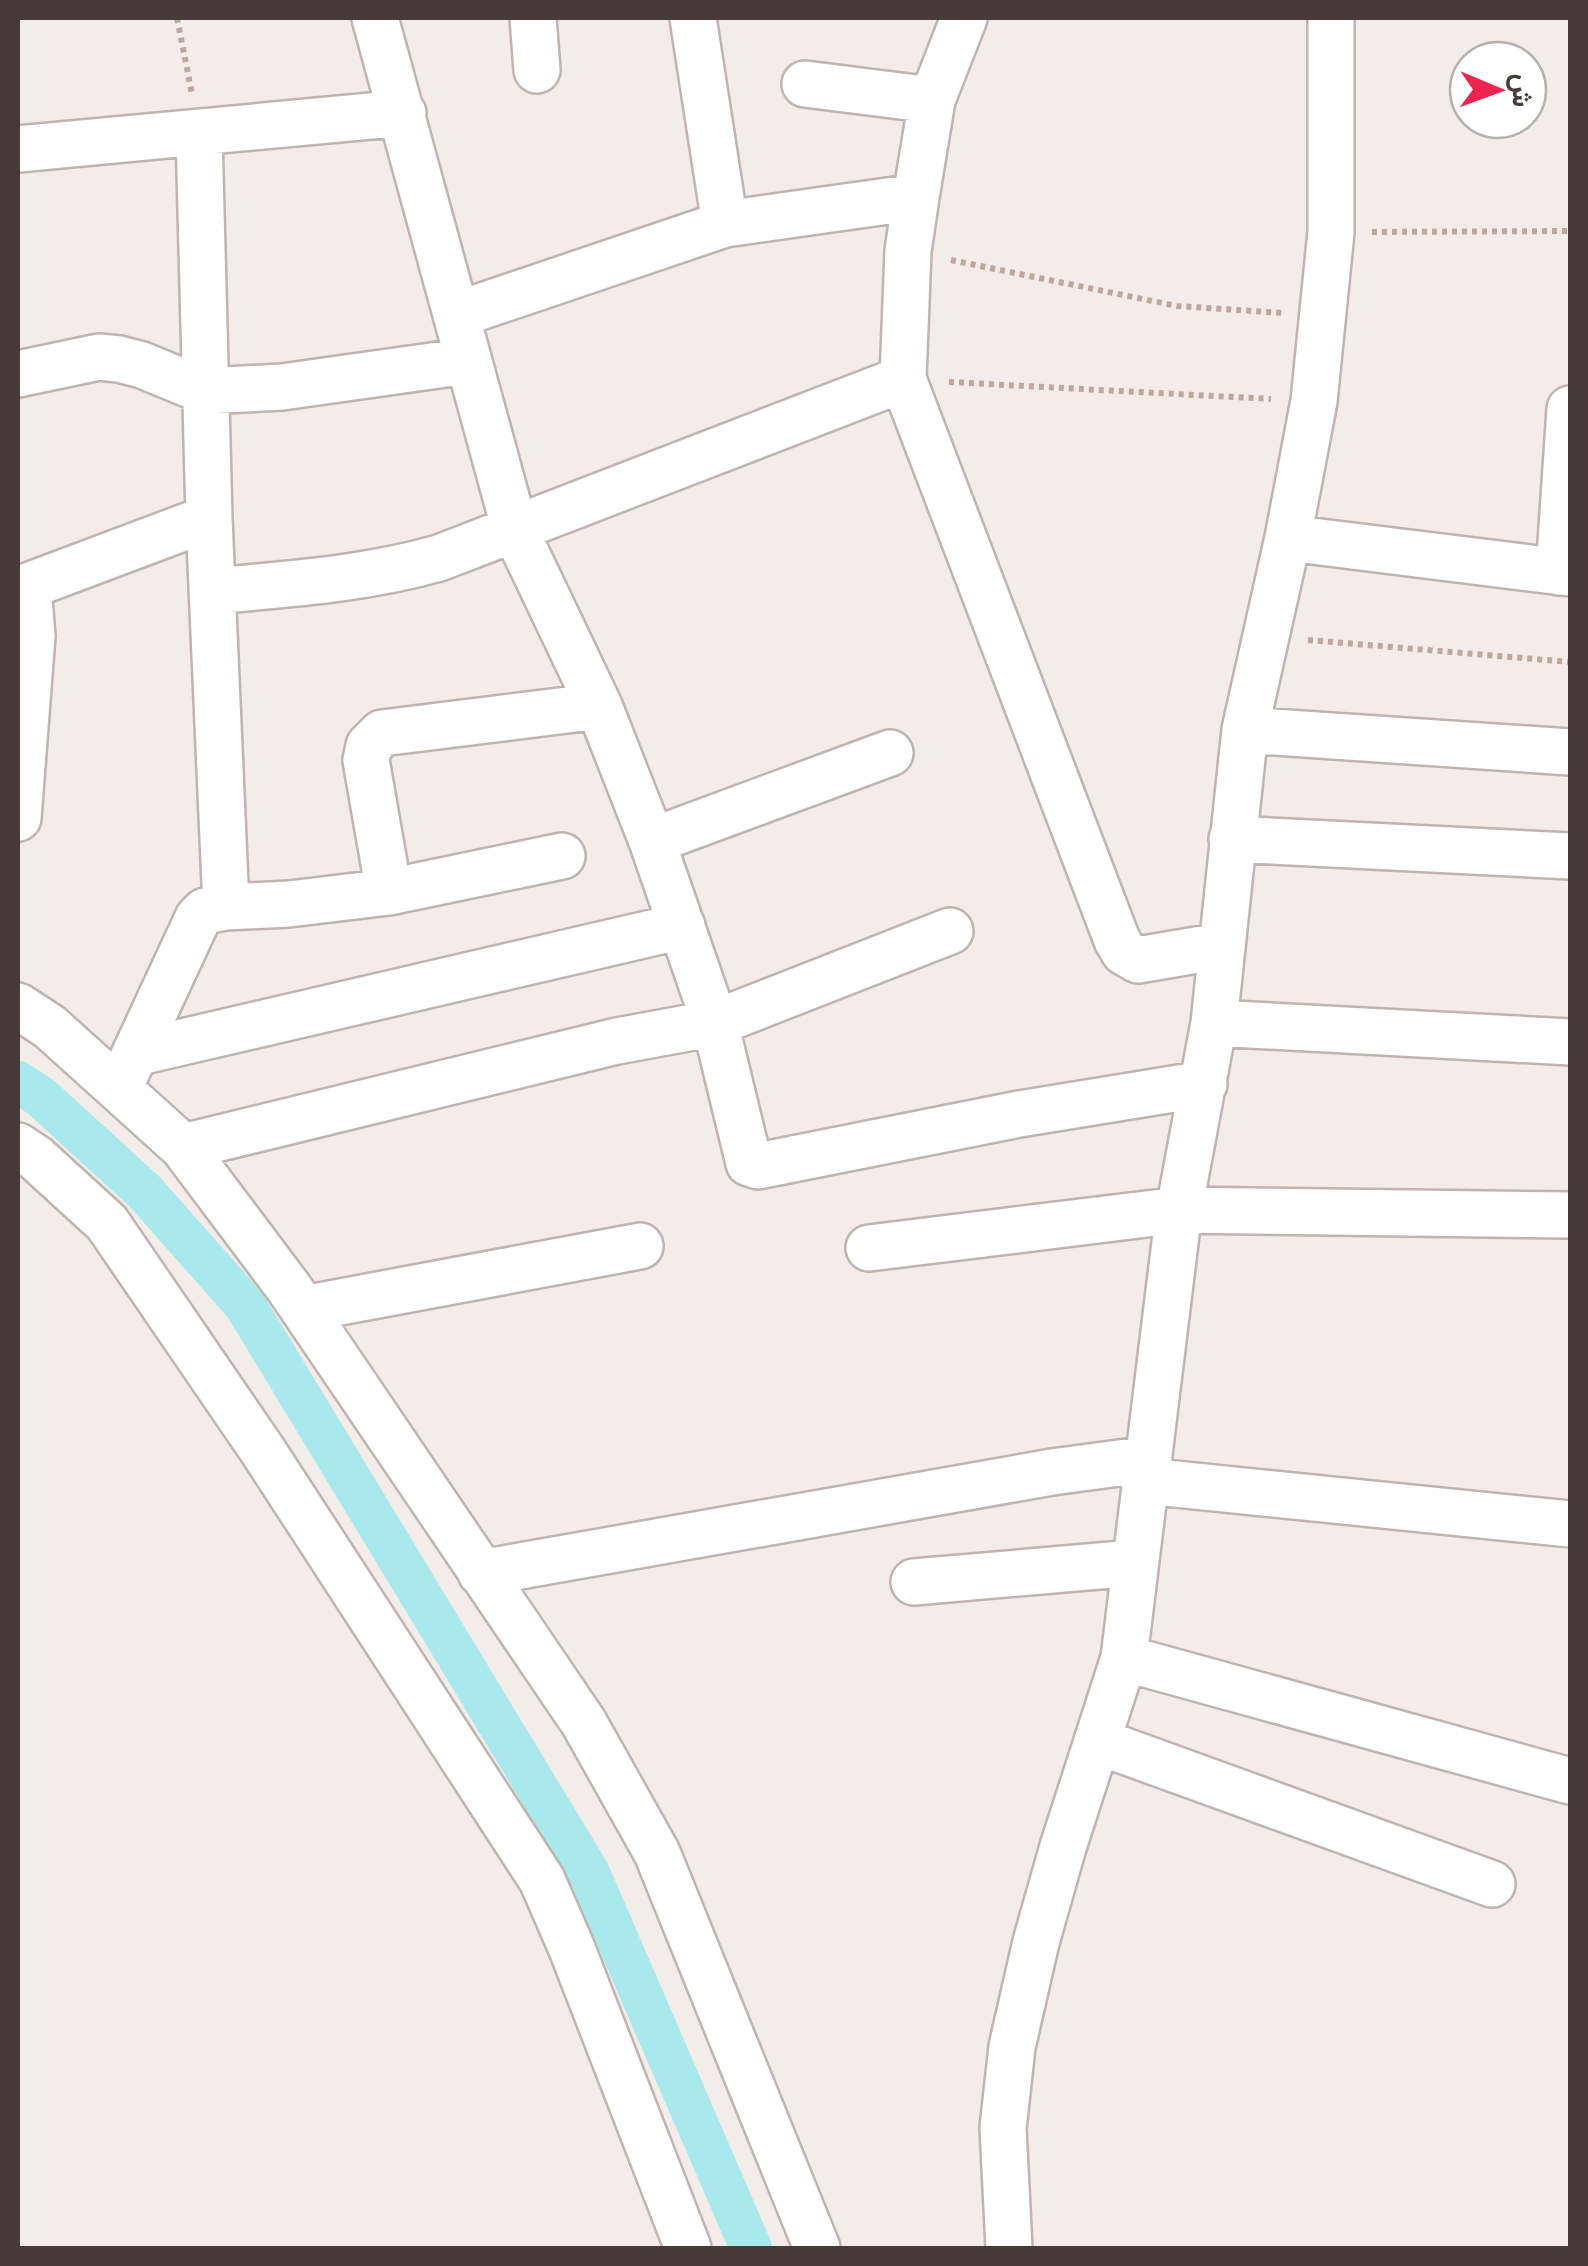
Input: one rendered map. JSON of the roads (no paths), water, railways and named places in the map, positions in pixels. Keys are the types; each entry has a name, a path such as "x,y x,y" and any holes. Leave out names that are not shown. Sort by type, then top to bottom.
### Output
{"street":[{"path":"374,18 515,530 600,706 652,840 715,1023 747,1158 758,1166 1019,1114 1204,1084"},
{"path":"533,18 537,70"},
{"path":"694,18 725,224"},
{"path":"964,18 932,100 908,251 903,379 1117,940 1124,952 1138,960 1220,946"},
{"path":"1008,2248 1003,2128 1012,2046 1036,1942 1124,1658 1179,1210 1214,1023 1245,730 1314,401 1330,232 1331,18"},
{"path":"805,84 932,100"},
{"path":"18,149 403,113"},
{"path":"199,134 209,518 226,907"},
{"path":"456,316 725,224 916,197"},
{"path":"18,374 99,357 142,364 205,391 282,387 467,361"},
{"path":"212,591 392,571 439,558 903,379"},
{"path":"1288,538 1565,572 1570,410"},
{"path":"18,818 32,636 28,586 209,518"},
{"path":"390,892 366,760 374,739 382,733 600,706"},
{"path":"1245,730 1570,752"},
{"path":"652,840 890,752"},
{"path":"1232,839 1570,856"},
{"path":"127,1071 205,910 390,892 562,856"},
{"path":"127,1071 682,926"},
{"path":"183,1147 617,1042 715,1023 950,931"},
{"path":"18,1006 127,1071 303,1309 584,1723 658,1853 817,2248"},
{"path":"1214,1023 1570,1042"},
{"path":"18,1146 107,1223 263,1451 542,1880 688,2248"},
{"path":"869,1248 1179,1210 1570,1215"},
{"path":"303,1309 640,1246"},
{"path":"480,1573 1052,1472 1148,1470 1570,1524"},
{"path":"914,1582 1134,1563"},
{"path":"1124,1658 1570,1782"},
{"path":"1098,1742 1492,1884"}],"waterway":[{"path":"18,1082 41,1097 144,1191 245,1305 589,1873 751,2248"}]}
